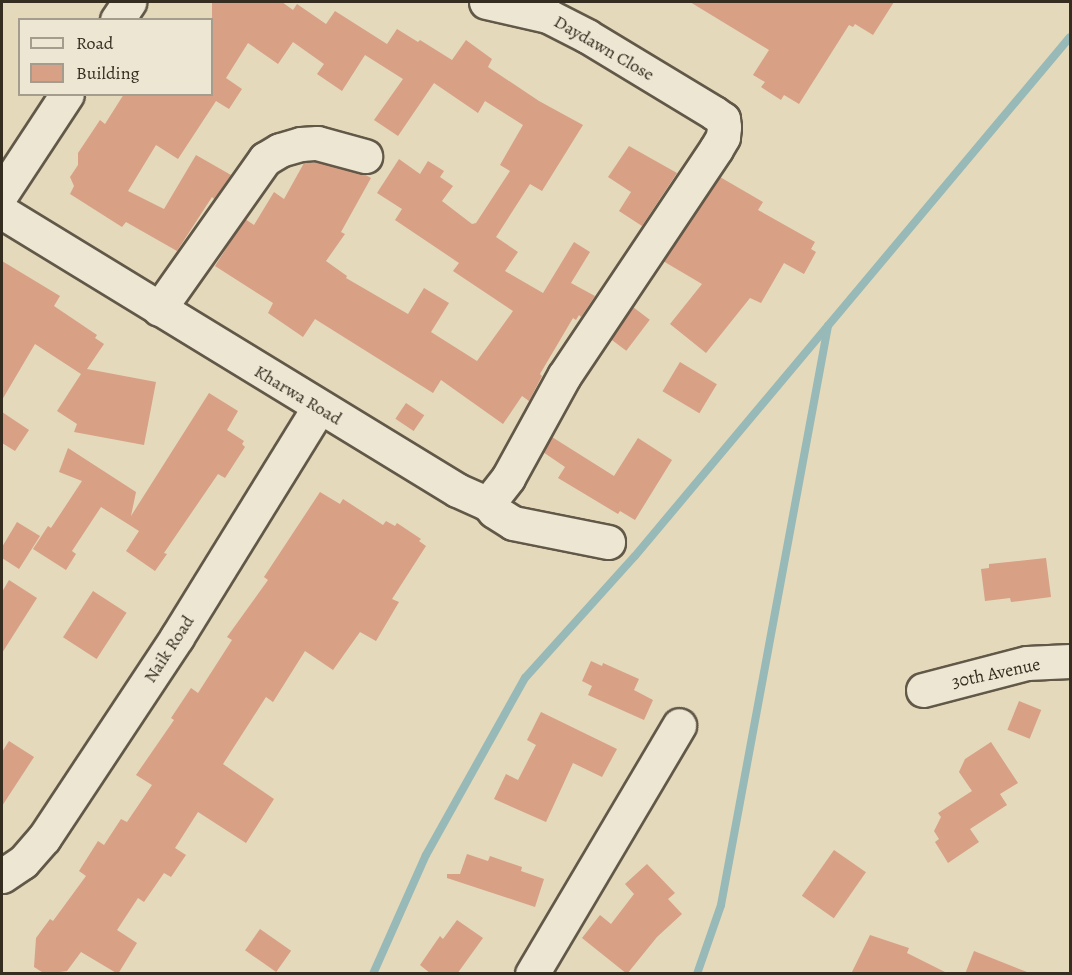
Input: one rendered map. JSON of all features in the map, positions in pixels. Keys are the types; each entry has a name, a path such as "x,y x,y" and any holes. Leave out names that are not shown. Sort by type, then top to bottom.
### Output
{"street":[{"path":"118,18 129,2"},
{"name":"Daydawn Close","path":"486,2 548,16 714,113 723,119 724,127 723,137 716,150 564,376 508,478 488,504"},
{"path":"2,193 66,96"},
{"path":"159,309 266,159 280,150 301,144 317,143 365,156"},
{"name":"Kharwa Road","path":"2,212 319,408 457,490 488,504 494,511 513,523 608,542"},
{"name":"Naik Road","path":"2,876 23,862 44,838 177,637 319,408"},
{"name":"30th Avenue","path":"923,690 1027,663 1071,661"},
{"path":"532,974 679,725"}],"building":[{"path":"212,2 282,2 293,10 297,4 326,24 335,11 387,44 397,29 452,60 466,40 492,59 488,67 539,101 583,125 542,191 530,184 496,237 518,252 505,271 543,293 574,242 590,252 571,283 595,296 581,317 579,315 576,320 573,318 540,374 542,376 529,401 522,396 503,424 441,380 433,393 315,319 303,337 268,313 273,303 215,266 245,219 254,225 274,192 284,199 304,163 315,162 364,174 371,178 341,232 345,234 326,261 347,276 346,278 408,314 424,288 449,303 431,332 477,361 513,311 453,271 459,263 395,220 402,209 377,193 399,159 420,174 428,161 444,171 440,177 453,186 442,201 472,224 476,223 510,171 500,165 523,125 485,101 478,113 434,83 398,136 374,120 403,79 365,55 342,91 317,74 324,64 293,42 278,64 248,43 226,78 242,89 229,109 216,101 178,159 156,145 128,191 164,209 196,155 231,175 214,199 212,197 177,251 126,222 122,227 70,194 74,186 70,177 78,165 78,153 100,120 105,124 123,96 213,96"},
{"path":"690,2 894,2 873,35 855,24 853,27 849,25 799,104 784,95 781,100 761,87 765,82 753,75 769,50"},
{"path":"629,146 677,173 642,226 619,211 631,192 608,177"},
{"path":"720,177 763,202 758,210 815,242 811,249 816,252 804,274 784,263 761,303 750,298 706,353 670,324 702,284 663,261"},
{"path":"2,261 60,296 54,306 97,335 95,338 104,344 87,369 156,382 144,445 74,432 77,424 57,411 81,374 35,344 2,400"},
{"path":"633,307 650,320 626,351 610,338"},
{"path":"680,362 717,384 699,413 662,391"},
{"path":"209,393 238,411 227,430 244,441 242,444 245,447 225,478 218,474 164,553 167,554 155,571 126,551 139,531 101,507 72,551 76,554 66,570 33,549 48,526 51,528 82,481 59,472 68,448 136,492 131,516"},
{"path":"406,403 424,415 414,431 395,419"},
{"path":"2,412 29,430 15,451 2,443"},
{"path":"552,437 614,476 638,438 672,460 635,520 620,511 618,514 558,478 565,467 543,452"},
{"path":"320,492 340,504 343,499 383,525 386,521 395,526 397,523 421,539 419,541 426,546 392,599 399,602 376,641 360,632 333,670 305,651 273,702 266,697 223,764 274,799 246,843 198,812 175,848 186,855 171,877 164,873 144,902 138,898 117,930 137,943 118,974 81,952 67,971 45,974 34,967 36,938 50,919 53,921 86,876 79,871 98,841 104,845 121,819 127,822 152,785 136,775 174,720 171,718 191,688 198,693 232,640 227,637 268,580 264,577"},
{"path":"17,522 40,536 19,569 2,558 2,547"},
{"path":"1046,558 1051,597 1011,602 1010,598 985,601 981,569 989,568 989,564"},
{"path":"9,580 37,598 2,653 2,592"},
{"path":"93,591 127,613 97,659 63,637"},
{"path":"591,661 602,666 603,663 639,679 634,690 653,700 644,720 588,695 592,686 582,681"},
{"path":"1019,701 1041,710 1030,739 1007,730"},
{"path":"541,712 617,749 602,777 573,763 546,822 494,799 506,774 518,780 536,745 527,740"},
{"path":"9,741 34,757 2,806 2,752"},
{"path":"991,742 1018,783 1000,794 1007,805 970,829 979,842 948,863 935,842 939,839 934,831 941,817 938,813 972,791 959,772 965,759"},
{"path":"834,850 866,872 834,918 802,896"},
{"path":"467,854 488,861 490,856 522,867 521,871 544,879 535,907 447,878 447,874 460,874"},
{"path":"647,864 675,893 668,899 682,914 657,937 627,974 582,938 600,915 611,924 634,894 625,884"},
{"path":"457,920 483,938 457,974 431,974 420,965 440,936 443,939"},
{"path":"260,929 291,951 276,972 245,950"},
{"path":"870,935 909,948 907,953 949,974 851,974"},
{"path":"974,951 1027,972 1027,974 965,974"}],"waterway":[{"path":"373,974 426,855 525,678 635,556 1070,37"},
{"path":"697,974 721,905 828,326"}]}
